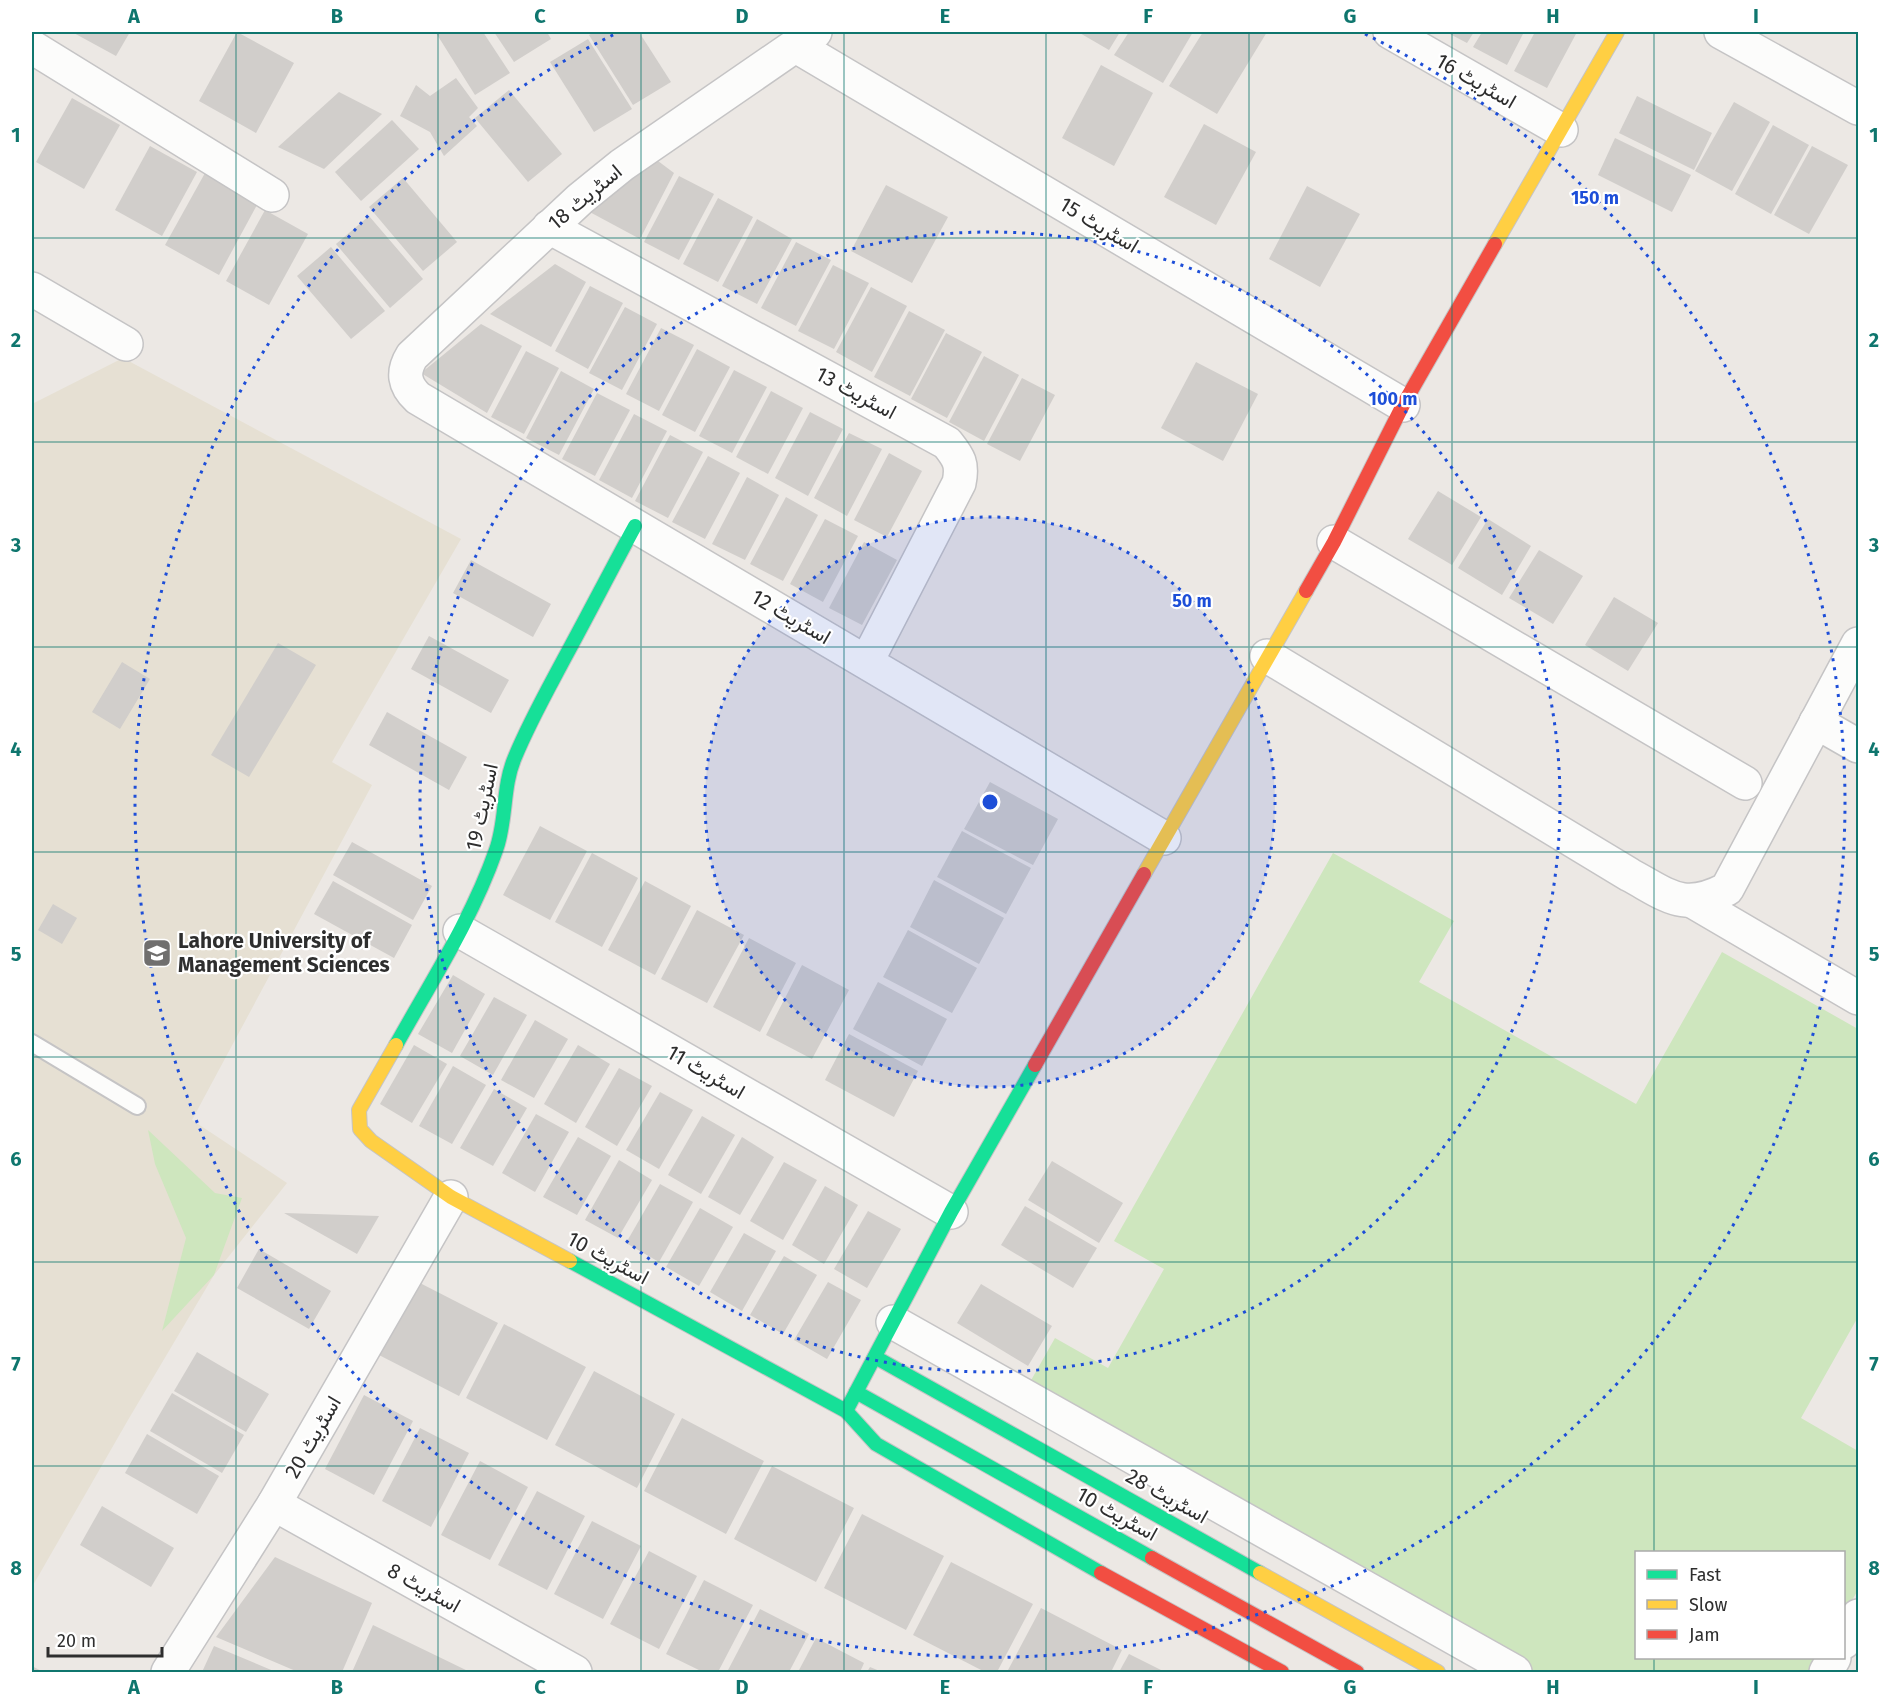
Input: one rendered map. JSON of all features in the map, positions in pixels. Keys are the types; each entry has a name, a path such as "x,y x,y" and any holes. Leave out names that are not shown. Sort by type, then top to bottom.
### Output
{"street":[{"name":"اسٹریٹ 16","path":"1390,32 1561,130"},
{"path":"846,1411 951,1212 1334,542 1403,405 1617,32"},
{"path":"1721,32 1858,108"},
{"name":"اسٹریٹ 18","path":"418,398 411,391 405,375 406,365 412,356 549,227 622,165 806,39"},
{"name":"اسٹریٹ 15","path":"806,39 1403,405"},
{"path":"32,47 272,195"},
{"name":"اسٹریٹ 13","path":"549,227 947,443 954,451 960,461 959,483 867,661"},
{"path":"32,289 126,344"},
{"name":"اسٹریٹ 12","path":"418,398 1164,837"},
{"name":"اسٹریٹ 19","path":"360,1129 359,1110 460,931 497,848 507,783 514,759 536,712 636,526"},
{"path":"1334,542 1745,783"},
{"path":"1267,657 1630,875 1679,900 1694,902 1710,898 1727,889 1858,644"},
{"path":"1816,722 1858,746"},
{"path":"1694,902 1858,998"},
{"name":"اسٹریٹ 11","path":"460,931 951,1212"},
{"name":"اسٹریٹ 10","path":"360,1129 371,1141 451,1197 846,1411 876,1444 1166,1610 1282,1672"},
{"name":"اسٹریٹ 20","path":"168,1672 274,1504 451,1197"},
{"path":"893,1322 1515,1672"},
{"name":"اسٹریٹ 28","path":"875,1357 1438,1672"},
{"name":"اسٹریٹ 10","path":"856,1392 1357,1672"},
{"name":"اسٹریٹ 8","path":"274,1504 532,1662 575,1672"},
{"path":"1845,1640 1858,1616"}],"lane":[{"path":"32,1042 137,1106"}],"shaded area":[{"name":"Lahore University of Management Sciences","path":"123,358 461,539 332,762 372,785 192,1120 287,1183 214,1275 32,1587 32,404"}],"green space":[{"path":"1333,853 1454,921 1419,982 1636,1104 1722,952 1858,1029 1858,1317 1801,1418 1858,1451 1858,1590 1845,1612 1845,1551 1635,1551 1635,1659 1816,1659 1808,1672 1498,1672 1017,1405 1055,1338 1108,1368 1164,1269 1114,1241"},
{"path":"148,1130 215,1193 242,1198 214,1275 162,1331 186,1238 155,1164"}],"building":[{"path":"72,32 130,32 116,56"},
{"path":"237,32 294,63 256,133 199,101"},
{"path":"483,32 510,73 475,95 436,33"},
{"path":"494,32 547,32 551,39 514,62"},
{"path":"594,32 639,32 671,82 633,105 589,35"},
{"path":"1078,32 1120,32 1109,50"},
{"path":"1129,32 1193,32 1163,83 1114,55"},
{"path":"1203,32 1267,32 1217,114 1169,86"},
{"path":"1446,32 1474,32 1467,43"},
{"path":"1482,32 1524,32 1507,65 1473,47"},
{"path":"1535,32 1577,32 1547,88 1514,71"},
{"path":"588,39 632,109 594,132 550,62"},
{"path":"1101,65 1153,93 1114,166 1062,138"},
{"path":"456,78 478,108 469,117 477,126 444,156 430,132 400,116 416,85 430,96"},
{"path":"509,90 562,154 528,182 475,118"},
{"path":"339,92 382,114 324,169 278,147"},
{"path":"1637,96 1712,133 1694,170 1619,133"},
{"path":"72,98 120,125 84,189 36,162"},
{"path":"1734,102 1770,122 1732,191 1695,171"},
{"path":"392,120 419,149 361,201 335,172"},
{"path":"1204,124 1256,152 1216,225 1164,197"},
{"path":"1773,125 1809,145 1771,214 1735,194"},
{"path":"1615,138 1691,175 1672,212 1598,175"},
{"path":"150,146 197,172 162,236 115,210"},
{"path":"1812,146 1848,165 1809,234 1774,215"},
{"path":"654,158 674,173 640,239 586,210"},
{"path":"205,173 258,203 219,275 165,245"},
{"path":"679,176 714,194 679,260 644,242"},
{"path":"403,178 457,242 423,271 369,207"},
{"path":"886,185 948,217 912,283 851,251"},
{"path":"1307,186 1360,214 1320,287 1269,259"},
{"path":"718,198 753,217 718,282 683,264"},
{"path":"265,210 308,234 269,305 226,281"},
{"path":"369,216 423,279 390,308 336,244"},
{"path":"757,219 792,239 757,304 722,286"},
{"path":"796,242 831,260 796,326 761,308"},
{"path":"331,247 385,311 351,339 297,276"},
{"path":"555,264 586,282 551,347 490,314"},
{"path":"833,265 869,283 834,349 798,331"},
{"path":"590,286 623,303 588,369 555,351"},
{"path":"871,287 907,306 872,372 836,352"},
{"path":"625,307 657,324 622,390 589,373"},
{"path":"909,311 945,330 910,396 874,377"},
{"path":"481,324 522,346 487,413 421,373"},
{"path":"661,328 694,345 659,411 626,394"},
{"path":"946,333 982,352 947,418 911,399"},
{"path":"697,349 730,367 695,432 662,415"},
{"path":"526,351 559,368 524,434 491,417"},
{"path":"984,356 1019,375 984,441 949,422"},
{"path":"1196,362 1258,394 1223,461 1161,428"},
{"path":"734,370 767,387 732,453 699,436"},
{"path":"561,371 594,389 559,455 526,438"},
{"path":"1022,378 1055,395 1020,461 987,444"},
{"path":"771,391 803,408 768,474 736,457"},
{"path":"597,393 630,410 595,476 562,459"},
{"path":"810,412 843,429 808,496 775,478"},
{"path":"634,414 667,431 632,498 599,480"},
{"path":"849,433 882,449 847,516 814,498"},
{"path":"670,435 703,452 668,518 635,501"},
{"path":"889,453 922,471 887,537 854,520"},
{"path":"708,456 740,473 705,539 672,522"},
{"path":"747,477 779,495 745,560 712,544"},
{"path":"1438,491 1481,517 1452,565 1408,539"},
{"path":"786,497 818,515 783,581 750,564"},
{"path":"825,519 858,536 823,602 790,584"},
{"path":"1488,519 1531,546 1502,595 1458,568"},
{"path":"864,542 897,560 862,625 829,608"},
{"path":"1539,550 1583,576 1553,624 1509,598"},
{"path":"471,560 551,604 533,637 453,593"},
{"path":"1614,597 1658,623 1628,671 1585,645"},
{"path":"429,636 509,680 491,713 411,669"},
{"path":"278,643 316,665 249,777 211,755"},
{"path":"122,662 150,679 120,729 92,712"},
{"path":"387,712 467,757 449,790 369,745"},
{"path":"990,782 1058,819 1033,865 964,829"},
{"path":"540,826 587,851 550,920 503,895"},
{"path":"962,831 1031,868 1006,914 937,877"},
{"path":"352,842 432,886 413,920 333,875"},
{"path":"592,853 638,878 602,947 555,922"},
{"path":"934,880 1004,918 979,964 910,927"},
{"path":"333,881 412,925 394,958 314,914"},
{"path":"645,881 691,906 655,975 608,950"},
{"path":"53,904 77,918 62,944 38,930"},
{"path":"697,910 744,935 707,1003 661,979"},
{"path":"908,930 977,968 952,1013 883,977"},
{"path":"749,938 796,963 760,1032 713,1007"},
{"path":"802,965 849,990 812,1059 766,1035"},
{"path":"453,975 485,994 452,1053 418,1034"},
{"path":"878,982 947,1019 922,1066 853,1029"},
{"path":"494,997 527,1015 493,1075 460,1056"},
{"path":"535,1020 568,1039 534,1098 501,1080"},
{"path":"849,1034 918,1071 894,1117 825,1080"},
{"path":"414,1045 447,1064 412,1123 380,1104"},
{"path":"578,1045 610,1064 576,1123 544,1104"},
{"path":"453,1066 486,1085 452,1144 419,1126"},
{"path":"619,1068 652,1086 617,1146 585,1127"},
{"path":"494,1089 527,1108 493,1166 460,1148"},
{"path":"660,1092 693,1110 659,1169 626,1150"},
{"path":"536,1114 569,1132 535,1192 502,1173"},
{"path":"702,1116 735,1135 701,1194 668,1175"},
{"path":"578,1137 611,1156 577,1215 543,1197"},
{"path":"742,1137 774,1157 740,1215 708,1197"},
{"path":"619,1160 652,1180 618,1238 585,1220"},
{"path":"1052,1161 1123,1203 1099,1243 1028,1200"},
{"path":"784,1162 817,1180 783,1240 750,1221"},
{"path":"660,1184 693,1202 659,1262 626,1243"},
{"path":"825,1186 858,1205 824,1264 792,1245"},
{"path":"1025,1206 1097,1248 1073,1288 1001,1245"},
{"path":"700,1208 733,1227 699,1286 666,1267"},
{"path":"868,1211 901,1229 867,1288 834,1269"},
{"path":"284,1213 379,1216 357,1254"},
{"path":"744,1233 776,1251 742,1311 710,1292"},
{"path":"259,1249 331,1291 309,1329 237,1288"},
{"path":"784,1256 817,1275 783,1334 750,1315"},
{"path":"416,1281 498,1323 459,1396 377,1354"},
{"path":"828,1282 861,1300 827,1359 794,1340"},
{"path":"981,1284 1052,1326 1028,1366 957,1323"},
{"path":"504,1324 586,1367 547,1440 466,1398"},
{"path":"197,1352 269,1394 246,1432 174,1391"},
{"path":"594,1371 675,1414 637,1488 555,1445"},
{"path":"172,1393 244,1435 222,1473 150,1431"},
{"path":"364,1395 413,1421 374,1495 325,1469"},
{"path":"682,1418 764,1461 726,1534 644,1491"},
{"path":"420,1428 469,1453 431,1527 382,1501"},
{"path":"147,1434 219,1476 197,1514 125,1473"},
{"path":"480,1461 528,1487 490,1560 441,1535"},
{"path":"772,1466 854,1508 816,1582 734,1539"},
{"path":"537,1491 585,1516 547,1590 498,1565"},
{"path":"102,1506 174,1548 151,1587 80,1545"},
{"path":"862,1514 944,1556 906,1630 824,1588"},
{"path":"592,1521 641,1546 603,1619 554,1594"},
{"path":"649,1551 697,1576 659,1649 610,1624"},
{"path":"275,1557 372,1603 342,1672 298,1672 216,1637"},
{"path":"951,1562 1033,1604 997,1672 985,1672 913,1635"},
{"path":"704,1580 753,1605 718,1672 703,1672 666,1654"},
{"path":"1041,1608 1122,1650 1111,1672 1007,1672"},
{"path":"760,1609 809,1634 789,1672 727,1672"},
{"path":"373,1625 470,1672 352,1672"},
{"path":"816,1638 864,1663 860,1672 798,1672"},
{"path":"214,1646 276,1672 202,1672"},
{"path":"1129,1654 1165,1672 1119,1672"},
{"path":"32,1666 43,1672 32,1672"},
{"path":"870,1667 882,1672 867,1672"}],"traffic: fast":[{"path":"396,1045 450,950 486,876 502,827 511,768 526,732 635,526"},
{"path":"846,1411 951,1212 1035,1065"},
{"path":"570,1261 846,1411 876,1444 1101,1573"},
{"path":"875,1357 1260,1573"},
{"path":"856,1392 1152,1558"}],"traffic: slow":[{"path":"1495,244 1617,32"},
{"path":"1144,874 1306,591"},
{"path":"396,1045 359,1110 360,1129 371,1141 451,1197 570,1261"},
{"path":"1260,1573 1438,1672"}],"traffic: jam":[{"path":"1306,591 1334,542 1403,405 1495,244"},
{"path":"1035,1065 1144,874"},
{"path":"1152,1558 1357,1672"},
{"path":"1101,1573 1282,1672"}],"place":[{"name":"Lahore University of Management Sciences","path":"157,953"}]}
